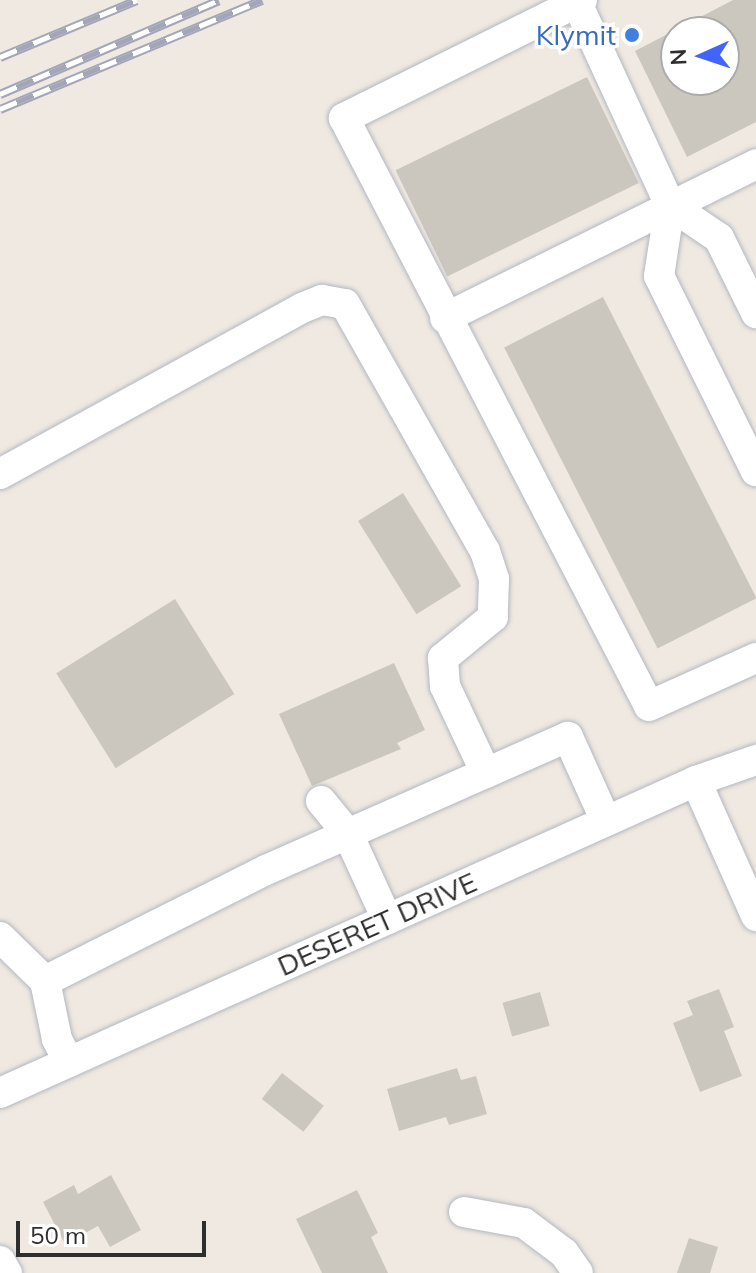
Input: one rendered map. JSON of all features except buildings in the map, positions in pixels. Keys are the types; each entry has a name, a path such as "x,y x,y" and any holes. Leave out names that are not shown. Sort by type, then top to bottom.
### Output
{"street":[{"path":"756,313 719,238 670,205 579,1 344,118 445,318 649,706 756,658"},
{"path":"445,318 756,164"},
{"path":"670,205 659,276 756,471"},
{"path":"0,474 302,308 322,300 345,304 485,551 494,579 493,617 443,658 445,686 486,773"},
{"path":"45,981 348,834 568,737 606,821"},
{"name":"DESERET DRIVE","path":"0,1093 696,781 756,760"},
{"path":"696,781 756,916"},
{"path":"321,801 348,834 387,919"},
{"path":"0,937 45,981 57,1039 69,1062"},
{"path":"464,1212 524,1223 564,1253 578,1273"},
{"path":"0,1261 7,1273"}],"railway":[{"path":"0,57 137,0"},
{"path":"0,94 219,0"},
{"path":"0,109 262,0"}],"place":[{"name":"Klymit","path":"632,35"}]}
